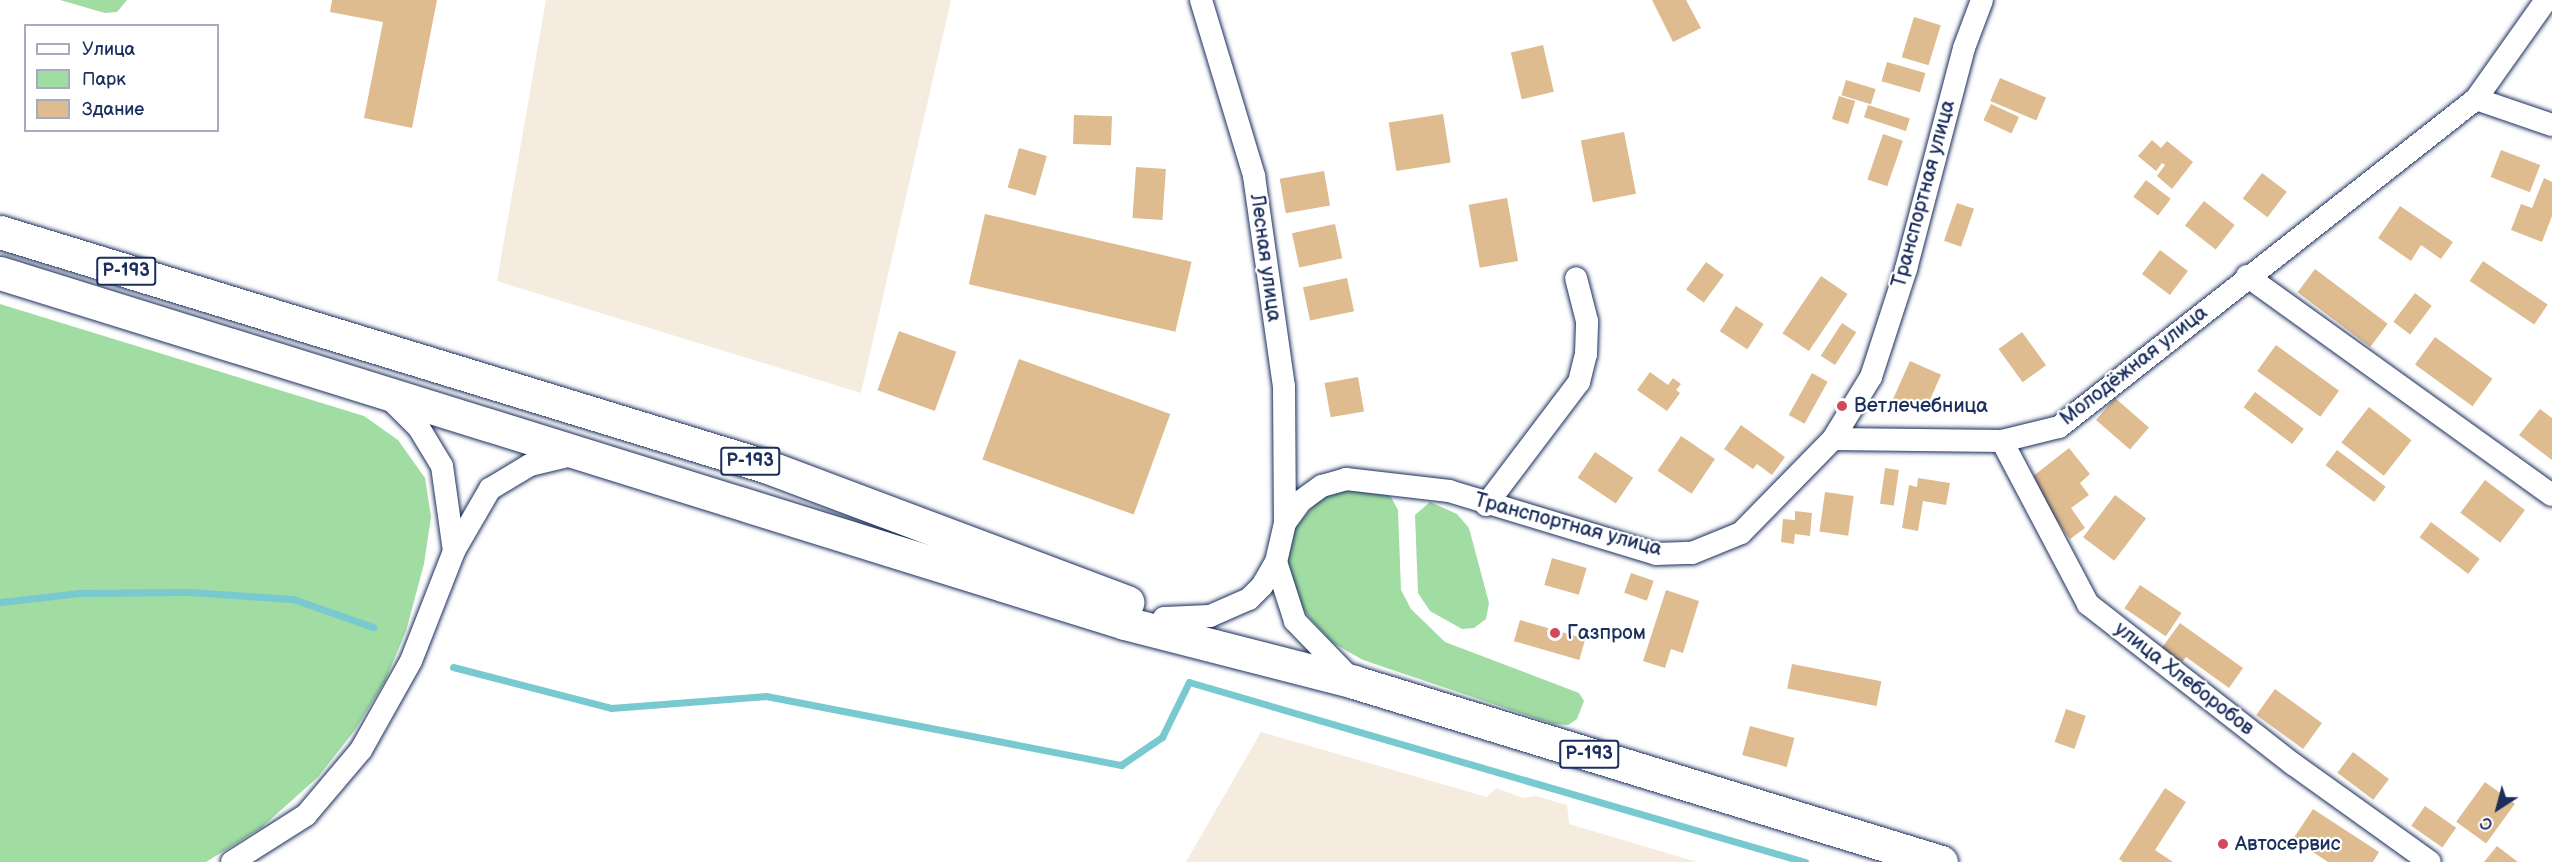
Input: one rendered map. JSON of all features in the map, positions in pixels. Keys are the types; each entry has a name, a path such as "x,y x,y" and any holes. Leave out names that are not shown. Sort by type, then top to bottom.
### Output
{"highway":[{"name":"Р-193","path":"0,232 768,467 1164,618 1236,649"},
{"name":"Р-193","path":"0,273 1125,623 1236,649 1354,682 1941,862"}],"street":[{"name":"Лесная улица","path":"1201,0 1254,176 1284,386 1285,523"},
{"name":"Транспортная улица","path":"1276,562 1285,523 1301,501 1322,486 1346,479 1438,489 1656,554 1692,553 1741,533 1833,440 1870,377 1905,268 1964,48 1982,0"},
{"name":"Молодёжная улица","path":"1833,440 2001,441 2059,427 2247,276 2475,99 2546,0"},
{"path":"2475,99 2552,125"},
{"path":"2247,276 2552,495"},
{"path":"1486,505 1579,382 1586,354 1587,321 1576,278"},
{"path":"382,391 420,429 442,466 454,551"},
{"name":"улица Хлеборобов","path":"2001,441 2088,604 2293,765 2430,862"},
{"path":"232,862 306,815 361,750 411,661 454,551 490,489 530,465 578,454"},
{"path":"1164,618 1210,616 1232,607 1262,586 1276,562"},
{"path":"1276,562 1295,621 1354,682"}],"shaded area":[{"path":"546,0 951,0 861,393 497,281"},
{"path":"1261,732 1487,797 1496,788 1523,798 1536,796 1567,805 1569,824 1697,862 1186,862"}],"green space":[{"path":"60,0 127,0 117,12 105,13"},
{"path":"0,304 364,416 398,440 425,478 431,517 424,564 406,631 385,681 355,730 318,777 261,828 206,862 0,862"},
{"path":"1377,487 1391,497 1398,510 1401,590 1411,609 1445,642 1579,693 1584,701 1577,719 1568,725 1553,724 1363,660 1333,643 1311,619 1293,597 1286,571 1293,530 1317,502 1341,489"},
{"path":"1430,502 1457,514 1469,528 1489,603 1486,619 1474,628 1462,629 1430,611 1418,593 1415,515"}],"building":[{"path":"332,0 437,0 412,128 364,118 383,22 330,12"},
{"path":"1652,0 1686,0 1701,28 1673,42"},
{"path":"1914,17 1941,25 1928,65 1902,57"},
{"path":"1543,45 1554,92 1522,99 1511,52"},
{"path":"1887,62 1925,73 1920,92 1881,81"},
{"path":"2000,78 2046,98 2036,121 1990,101"},
{"path":"1846,80 1876,89 1871,104 1841,95"},
{"path":"1839,96 1855,101 1848,124 1832,119"},
{"path":"1991,104 2019,117 2011,133 1983,120"},
{"path":"1868,105 1910,119 1906,131 1864,117"},
{"path":"1443,114 1451,162 1396,171 1389,123"},
{"path":"1074,115 1112,116 1111,145 1073,144"},
{"path":"1624,132 1636,194 1593,202 1581,140"},
{"path":"1883,134 1903,141 1887,186 1867,179"},
{"path":"2152,140 2161,148 2167,141 2193,162 2172,189 2157,176 2165,165 2162,163 2156,171 2138,156"},
{"path":"1019,148 1047,156 1036,195 1008,187"},
{"path":"2501,150 2540,165 2530,192 2491,177"},
{"path":"1136,167 1166,169 1162,220 1132,218"},
{"path":"1324,171 1330,205 1286,213 1280,179"},
{"path":"2262,173 2287,192 2267,217 2243,199"},
{"path":"2544,178 2552,182 2552,216 2542,242 2511,230 2521,204 2532,208"},
{"path":"2146,180 2171,199 2158,215 2133,197"},
{"path":"1507,198 1518,261 1480,268 1469,205"},
{"path":"2204,201 2235,225 2216,249 2185,225"},
{"path":"1957,203 1974,209 1961,247 1944,241"},
{"path":"2400,206 2453,242 2441,259 2421,245 2411,261 2378,238"},
{"path":"985,214 1192,262 1175,332 969,284"},
{"path":"1335,224 1342,258 1299,267 1292,233"},
{"path":"2160,250 2188,271 2170,295 2142,274"},
{"path":"2483,261 2548,305 2534,325 2470,281"},
{"path":"1706,262 1724,275 1704,302 1686,290"},
{"path":"2315,269 2388,324 2370,347 2298,292"},
{"path":"1821,276 1848,294 1809,351 1782,333"},
{"path":"1347,278 1354,311 1310,321 1303,287"},
{"path":"2415,293 2432,306 2410,334 2393,322"},
{"path":"1736,306 1764,324 1747,349 1720,331"},
{"path":"1842,323 1856,332 1835,365 1821,356"},
{"path":"899,331 956,352 935,411 877,390"},
{"path":"2022,332 2046,365 2023,382 1999,349"},
{"path":"2435,337 2492,379 2472,406 2415,365"},
{"path":"2276,345 2339,391 2320,417 2257,371"},
{"path":"1019,359 1170,414 1134,515 982,460"},
{"path":"1910,361 1941,375 1924,413 1893,399"},
{"path":"1650,372 1668,385 1673,378 1681,384 1676,390 1680,393 1667,411 1637,390"},
{"path":"1812,373 1828,382 1804,424 1789,415"},
{"path":"1358,377 1364,411 1331,417 1325,383"},
{"path":"2255,392 2304,429 2292,444 2244,407"},
{"path":"2115,398 2149,428 2130,449 2096,420"},
{"path":"2369,407 2412,440 2384,476 2341,442"},
{"path":"2540,409 2552,418 2552,460 2519,435"},
{"path":"1741,425 1785,457 1772,475 1757,464 1753,469 1724,449"},
{"path":"1681,436 1715,459 1692,494 1658,471"},
{"path":"2069,448 2090,474 2080,483 2089,495 2071,508 2085,528 2070,539 2028,480"},
{"path":"2337,450 2386,487 2374,502 2326,465"},
{"path":"1595,452 1633,478 1616,503 1578,478"},
{"path":"1885,468 1899,470 1894,506 1880,504"},
{"path":"1918,478 1950,483 1946,505 1923,501 1918,531 1902,528 1909,485 1917,487"},
{"path":"2485,480 2525,510 2500,543 2460,513"},
{"path":"1825,492 1854,496 1848,536 1819,532"},
{"path":"2115,495 2146,518 2114,561 2083,537"},
{"path":"1795,511 1812,513 1810,536 1795,534 1794,544 1781,542 1783,519 1795,520"},
{"path":"2431,522 2480,559 2468,574 2420,537"},
{"path":"1552,558 1587,568 1579,595 1544,585"},
{"path":"1631,573 1654,581 1647,601 1624,593"},
{"path":"2140,585 2181,613 2166,636 2124,608"},
{"path":"1666,590 1699,601 1683,653 1671,649 1665,668 1643,661"},
{"path":"1520,620 1585,639 1579,660 1514,641"},
{"path":"2180,623 2243,668 2229,688 2186,657 2181,663 2161,649"},
{"path":"1792,664 1881,681 1877,706 1787,689"},
{"path":"2275,689 2322,723 2303,749 2256,715"},
{"path":"2066,709 2086,716 2074,749 2055,742"},
{"path":"1750,726 1794,738 1787,767 1742,755"},
{"path":"2353,752 2389,779 2373,800 2337,773"},
{"path":"2485,782 2515,804 2486,843 2456,822"},
{"path":"2165,788 2186,802 2155,850 2173,862 2123,862 2119,859"},
{"path":"2425,806 2456,828 2442,847 2411,826"},
{"path":"2313,809 2379,852 2373,862 2328,862 2293,839"},
{"path":"2497,846 2518,862 2484,862"}],"waterway":[{"path":"0,602 79,593 189,592 293,599 373,627"},
{"path":"453,667 611,708 766,696 1121,765 1162,737 1189,682 1805,862"}],"place":[{"name":"Ветлечебница","path":"1842,406"},
{"name":"Газпром","path":"1555,633"},
{"name":"Автосервис","path":"2223,844"}]}
